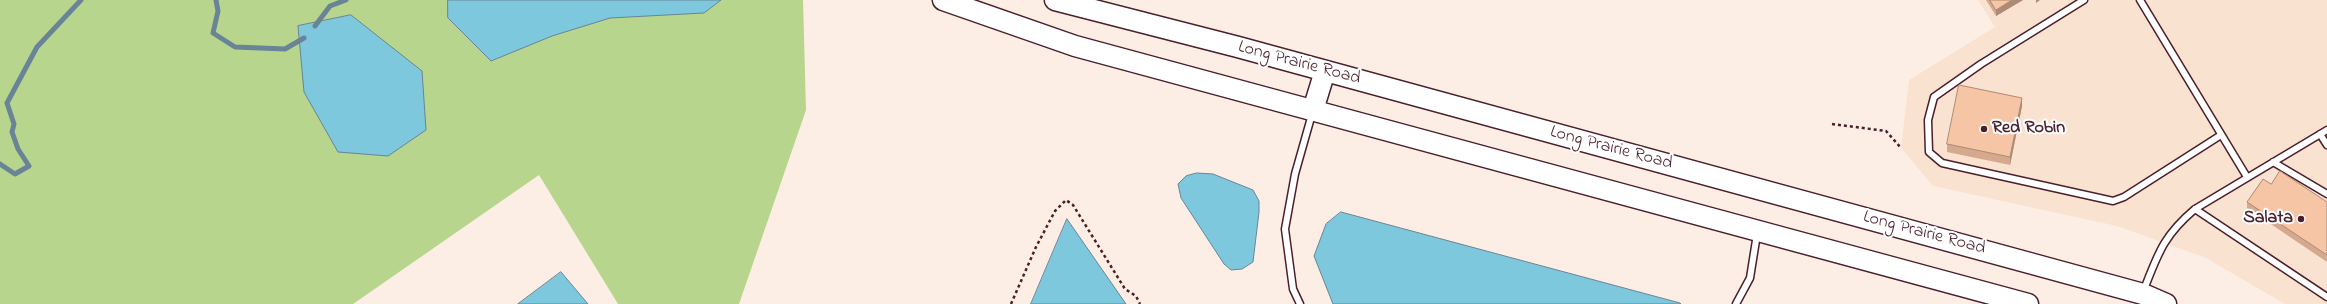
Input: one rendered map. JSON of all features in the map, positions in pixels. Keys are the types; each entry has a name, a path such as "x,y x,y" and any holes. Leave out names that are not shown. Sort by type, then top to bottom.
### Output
{"main road":[{"path":"943,0 1075,46 2028,304"},
{"name":"Long Prairie Road","path":"1055,0 1325,71 2143,294 2166,304"},
{"path":"1313,110 1325,71"}],"lane":[{"path":"2084,0 1981,64 1934,97 1928,120 1929,152 1942,163 2113,201 2124,197 2221,135"},
{"path":"2140,0 2247,176"},
{"path":"1300,304 1293,289 1284,229 1295,174 1313,110"},
{"path":"2143,294 2162,245 2175,225 2195,209 2247,176 2327,130"},
{"path":"2320,134 2327,145"},
{"path":"2273,162 2327,194"},
{"path":"2195,209 2327,297"},
{"path":"1736,304 1750,278 1758,231"}],"path":[{"path":"1832,124 1886,131 1901,148"},
{"path":"1011,304 1036,247 1055,211 1066,200 1073,205 1126,289 1136,296 1140,304"}],"shaded area":[{"path":"1978,0 2327,0 2327,304 2285,304 2206,258 2117,226 1933,186 1901,148 1909,80 1995,27"}],"green space":[{"path":"0,0 803,0 806,110 739,304 618,304 539,175 353,304 0,304"}],"water":[{"path":"448,0 721,0 704,13 610,18 552,36 491,61 448,18"},
{"path":"351,15 422,71 426,130 388,156 338,152 304,92 298,26"},
{"path":"1197,173 1213,174 1253,190 1259,201 1253,262 1242,269 1231,270 1224,264 1181,198 1178,184 1186,176"},
{"path":"1341,212 1681,304 1333,304 1314,256 1326,224"},
{"path":"1067,219 1126,304 1031,304"},
{"path":"561,272 588,304 518,304"}],"building":[{"path":"1990,0 2012,0 1996,10"},
{"name":"Red Robin","path":"1959,85 2022,98 2010,157 1947,144"},
{"path":"2280,171 2327,202 2327,255 2247,202 2263,179 2271,184"}],"waterway":[{"path":"0,164 15,174 29,166 18,149 12,132 14,124 7,103 37,47 81,0"},
{"path":"216,0 218,11 213,33 235,47 285,49 304,38"},
{"path":"315,26 330,6 346,0"}],"place":[{"name":"Red Robin","path":"1984,129"},
{"name":"Salata","path":"2301,219"}]}
